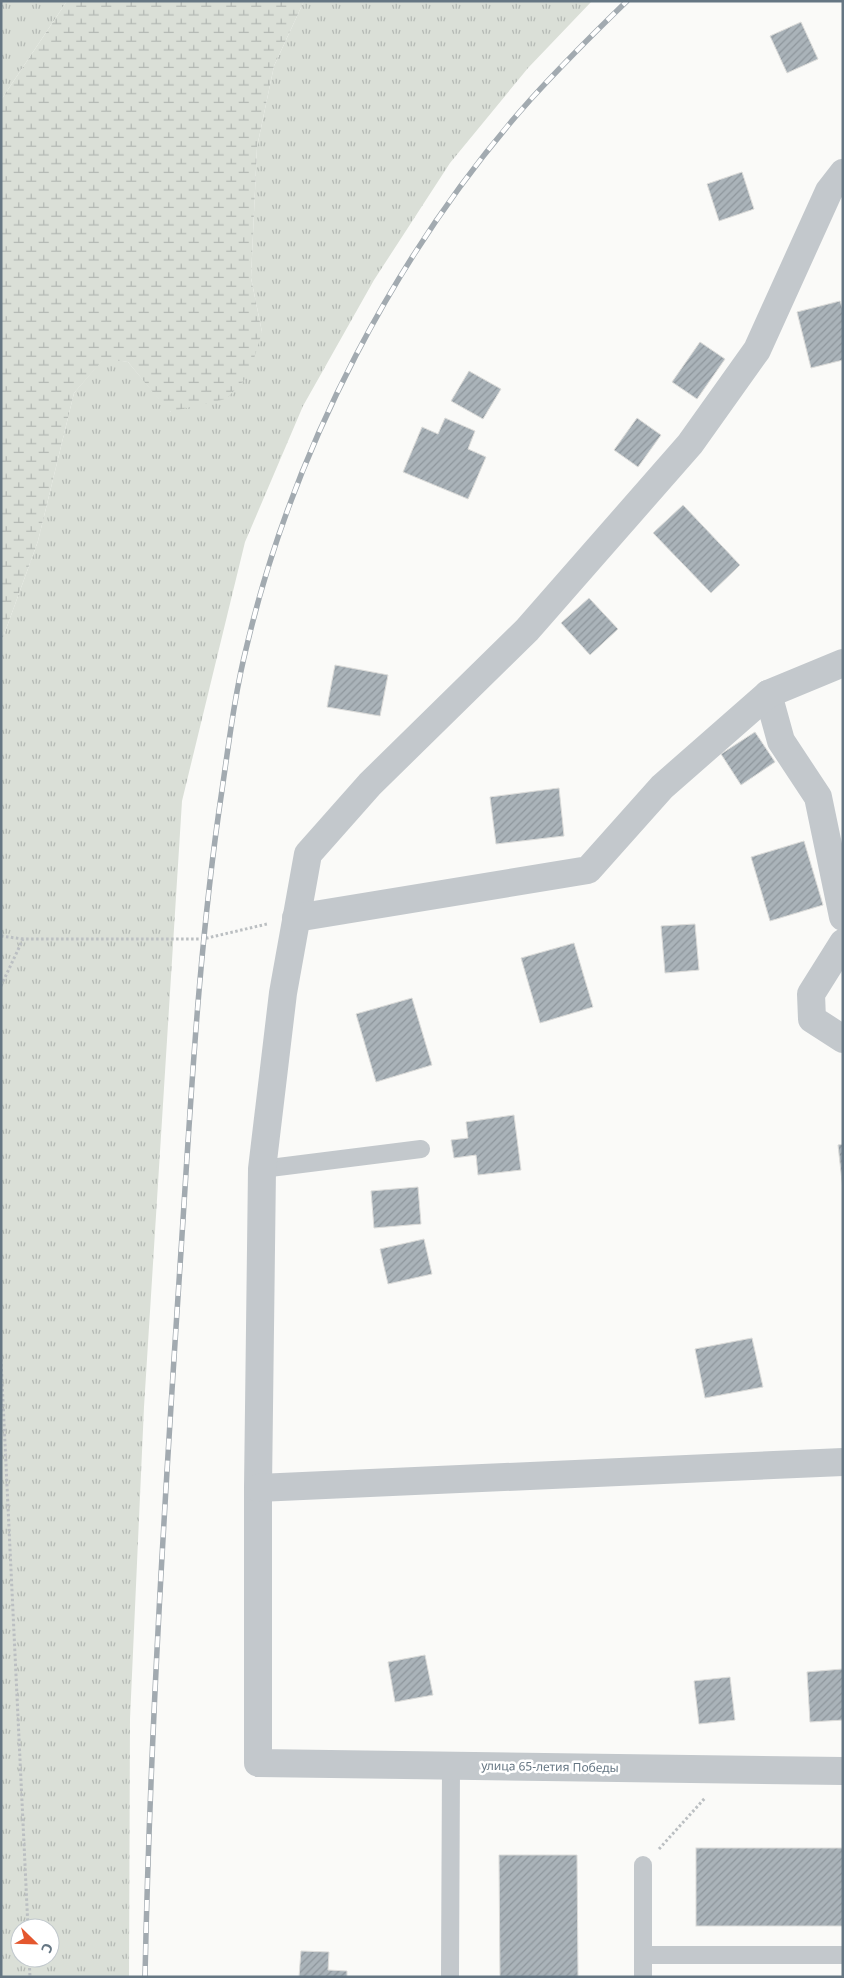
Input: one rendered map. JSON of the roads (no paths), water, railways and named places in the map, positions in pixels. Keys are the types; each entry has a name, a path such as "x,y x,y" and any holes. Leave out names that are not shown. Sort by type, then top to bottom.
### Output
{"street":[{"path":"843,173 829,191 757,350 690,444 527,630 370,784 308,854 283,993 262,1169 258,1488 843,1462"},
{"path":"296,918 588,870 662,787 768,694 843,663"},
{"path":"768,694 781,741 818,797 843,916"},
{"path":"843,943 811,994 812,1019 843,1039"},
{"name":"улица 65-летия Победы","path":"258,1488 258,1763 843,1771"}],"lane":[{"path":"262,1169 421,1149"},
{"path":"450,1977 451,1766"},
{"path":"643,1865 643,1977"},
{"path":"643,1955 843,1955"}],"railway":[{"path":"145,1977 150,1796 159,1614 188,1136 207,905 233,717 247,645 267,572 292,499 322,426 356,355 394,286 437,220 482,158 543,86 627,1"}]}
